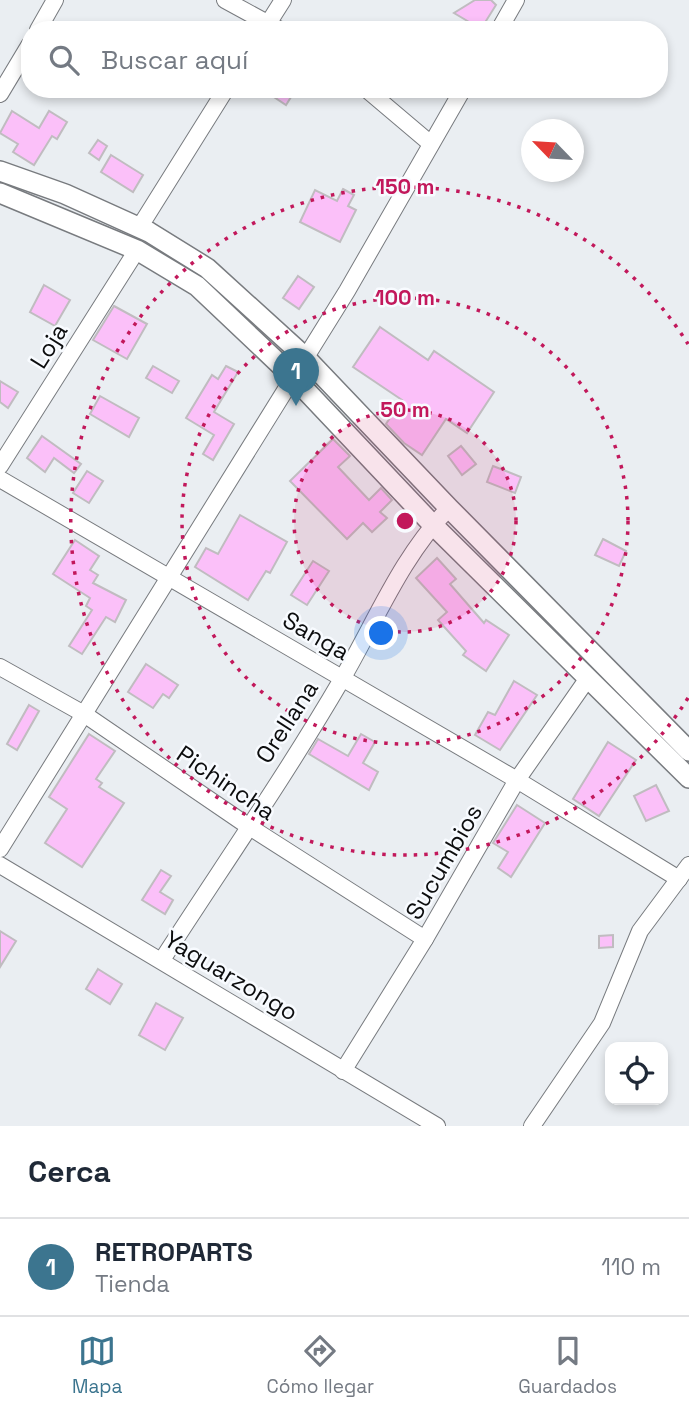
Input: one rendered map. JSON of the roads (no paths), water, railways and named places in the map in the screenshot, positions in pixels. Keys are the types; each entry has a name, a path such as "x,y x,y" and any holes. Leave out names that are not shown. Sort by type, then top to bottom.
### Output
{"main road":[{"path":"0,171 65,194 139,228 207,268 305,358 689,751"},
{"path":"0,194 137,250 197,286 293,377 433,525 689,778"}],"street":[{"path":"43,21 55,0"},
{"path":"225,0 261,21"},
{"path":"274,21 283,0"},
{"path":"504,21 516,0"},
{"path":"2,85 21,57"},
{"path":"139,228 220,98"},
{"path":"377,98 431,144"},
{"path":"0,849 305,358 458,98"},
{"name":"Loja","path":"0,467 137,250"},
{"name":"Sanga","path":"0,479 517,780 678,879"},
{"name":"Orellana","path":"162,960 343,678 383,600 433,525 449,508"},
{"name":"Pichincha","path":"0,667 84,714 248,826 425,939"},
{"name":"Sucumbios","path":"343,1071 425,939 517,780 588,678"},
{"name":"Yaguarzongo","path":"0,865 437,1126"},
{"path":"532,1126 602,1023 640,931 689,865"}],"place":[{"name":"RETROPARTS","path":"296,406"}]}
